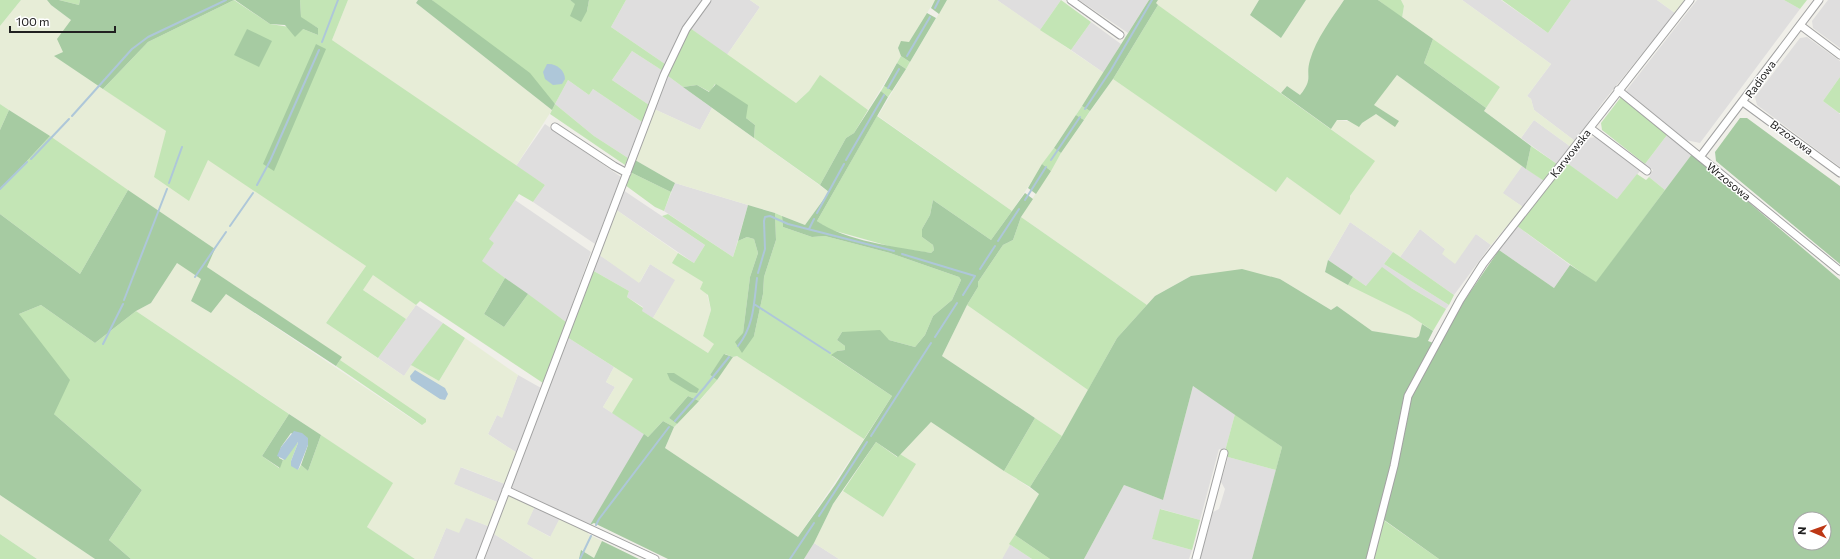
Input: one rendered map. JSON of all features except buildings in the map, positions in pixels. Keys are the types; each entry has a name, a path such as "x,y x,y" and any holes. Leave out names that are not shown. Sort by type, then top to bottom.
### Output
{"street":[{"path":"480,559 674,53 686,29 707,0"},
{"path":"1071,0 1120,35"},
{"name":"Karwowska","path":"1370,559 1394,466 1408,396 1454,310 1483,264 1690,0"},
{"name":"Radiowa","path":"1700,157 1743,102 1818,0"},
{"path":"1800,25 1840,54"},
{"name":"Wrzosowa","path":"1618,90 1840,272"},
{"name":"Brzozowa","path":"1743,102 1840,173"},
{"path":"555,127 627,173"},
{"path":"1590,128 1647,172"},
{"path":"1196,559 1224,453"},
{"path":"506,490 656,559"}],"shaded area":[{"path":"626,0 705,0 665,64 611,27"},
{"path":"712,0 750,0 760,7 727,55 690,28"},
{"path":"997,0 1061,0 1040,30"},
{"path":"1079,0 1149,0 1128,33"},
{"path":"1462,0 1501,0 1548,33 1571,0 1657,0 1675,13 1603,102 1575,141 1534,110 1531,99 1527,96 1551,64"},
{"path":"1697,0 1784,0 1800,9 1700,143 1686,140 1626,91"},
{"path":"1828,0 1840,0 1840,48 1813,28 1812,21"},
{"path":"1091,22 1121,44 1104,73 1071,50"},
{"path":"1807,37 1840,61 1840,77 1823,101 1840,114 1840,167 1757,105 1755,97 1800,38"},
{"path":"632,51 663,71 649,105 612,80"},
{"path":"668,76 712,108 700,130 654,109"},
{"path":"568,80 589,95 593,89 642,122 628,158 594,136 555,104"},
{"path":"1534,120 1571,147 1557,164 1521,138"},
{"path":"545,124 621,177 595,244 533,202 545,185 516,166"},
{"path":"1667,135 1692,154 1665,190 1649,177 1653,170 1645,164"},
{"path":"1596,137 1640,171 1617,199 1568,164 1589,138"},
{"path":"1522,166 1544,181 1523,207 1502,193"},
{"path":"675,183 748,205 733,257 664,211"},
{"path":"623,190 705,245 694,263 615,209"},
{"path":"515,200 591,252 566,322 481,261 494,243 488,240"},
{"path":"1350,222 1393,252 1384,264 1449,305 1446,309 1411,288 1366,286 1328,260"},
{"path":"1517,226 1570,265 1554,288 1499,250"},
{"path":"1420,229 1445,249 1476,234 1491,245 1454,295 1400,257"},
{"path":"598,254 640,282 650,264 676,280 653,318 641,311 643,307 627,297 629,291 592,270"},
{"path":"416,305 443,323 404,376 378,358"},
{"path":"567,337 614,367 606,382 615,387 603,407 645,434 590,526 510,487"},
{"path":"518,375 541,388 517,453 488,434 497,415 502,417"},
{"path":"1193,386 1235,414 1225,451 1219,449 1200,520 1161,509 1152,539 1192,550 1189,559 1084,559 1124,485 1163,500"},
{"path":"1228,457 1276,470 1252,559 1200,559 1213,512 1219,509 1225,489 1221,482"},
{"path":"460,467 505,484 497,502 453,484"},
{"path":"535,506 560,518 551,537 526,524"},
{"path":"466,517 488,526 477,559 433,559 446,528"},
{"path":"494,534 534,559 485,559"},
{"path":"814,543 839,559 804,559"},
{"path":"1009,544 1032,559 1002,559"}],"green space":[{"path":"0,0 21,0 0,26"},
{"path":"21,0 47,0 51,5 71,20 63,52 55,56 366,266 326,323 404,376 411,365 439,381 465,338 518,375 502,418 497,415 488,434 517,453 505,484 461,467 454,484 497,502 488,526 466,518 459,533 446,528 433,559 415,559 367,527 392,483 136,311 151,303 177,263 202,279 191,301 211,313 226,294 421,425 340,360 341,357 207,267 215,249 0,104 0,26"},
{"path":"47,0 59,0 79,5 80,0 234,0 148,42 103,89 54,56 63,52 57,39 71,20 51,5"},
{"path":"59,0 80,0 79,5"},
{"path":"234,0 270,24 303,29 318,35 318,28 301,18 300,0 348,0 332,40 545,185 533,202 519,194 489,239 494,243 482,261 505,278 484,314 504,327 528,294 566,322 543,383 420,301 416,305 373,275 363,290 406,319 378,358 326,323 366,266 208,160 189,201 154,177 166,131 103,89 148,42"},
{"path":"235,0 300,0 301,17 318,28 318,35 303,29 295,37 285,25 270,24"},
{"path":"348,0 418,0 416,3 552,110 516,166 332,40"},
{"path":"418,0 432,0 530,73 555,104 552,110 416,3"},
{"path":"432,0 570,0 587,11 589,0 626,0 611,27 665,64 663,71 632,51 612,80 649,105 642,122 593,89 589,95 568,80 555,104"},
{"path":"570,0 589,0 587,11 581,22 570,16 575,4"},
{"path":"750,0 935,0 909,42 898,48 901,56 868,110 820,76 809,91 796,103 727,55 760,7"},
{"path":"935,0 947,0 939,14 931,8"},
{"path":"947,0 997,0 1104,73 1012,211 878,116"},
{"path":"1061,0 1091,22 1071,50 1040,30"},
{"path":"1149,0 1158,0 1156,3 1158,5 1113,79 1090,111 1082,106"},
{"path":"1158,0 1259,0 1250,15 1281,38 1306,0 1344,0 1327,25 1310,60 1308,84 1300,95 1287,86 1281,93 1155,3"},
{"path":"1259,0 1306,0 1281,38 1250,15"},
{"path":"1344,0 1378,0 1433,39 1424,63 1486,108 1484,111 1531,146 1526,169 1397,75 1374,105 1399,121 1395,127 1376,114 1362,123 1359,127 1347,120 1337,120 1331,129 1281,93 1287,86 1300,95 1307,85 1310,60 1316,44"},
{"path":"1378,0 1401,0 1404,6 1402,18"},
{"path":"1401,0 1462,0 1551,64 1527,96 1531,99 1534,110 1575,141 1571,147 1534,120 1521,138 1484,111 1500,87 1402,18 1404,6"},
{"path":"1502,0 1571,0 1548,33"},
{"path":"1657,0 1685,0 1675,13"},
{"path":"1784,0 1807,0 1800,9"},
{"path":"1158,5 1375,161 1350,196 1350,199 1340,215 1287,177 1276,192 1113,79"},
{"path":"927,13 936,18 910,62 901,56 898,48 901,41 909,42"},
{"path":"690,28 796,103 809,91 820,75 868,110 854,133 846,138 820,185 754,138 755,125 746,118 715,84 710,92 697,85 683,87 668,76"},
{"path":"247,29 272,41 259,67 234,55"},
{"path":"1433,39 1500,87 1486,108 1424,63"},
{"path":"316,44 326,49 274,171 263,164"},
{"path":"901,56 910,62 906,69 897,63"},
{"path":"897,63 906,69 892,91 884,86"},
{"path":"1397,75 1522,166 1503,193 1523,207 1491,245 1476,234 1455,264 1442,254 1445,249 1420,229 1400,257 1350,222 1328,260 1325,272 1409,315 1422,324 1419,336 1416,338 1371,331 1337,306 1331,310 1280,279 1191,276 1155,296 1147,305 1021,217 1061,153 1113,79 1276,191 1287,177 1340,214 1350,199 1350,196 1374,161 1331,129 1337,120 1362,123 1376,114 1395,126 1399,121 1373,105"},
{"path":"1840,77 1840,113 1839,113 1823,101"},
{"path":"716,84 748,105 746,118 755,125 754,138 683,87 697,85 709,92"},
{"path":"884,86 892,91 888,97 881,91"},
{"path":"881,91 888,97 817,221 828,228 856,238 888,246 931,253 934,250 933,245 922,237 922,229 930,215 933,200 991,240 1025,193 1033,199 1021,217 1013,240 1003,245 978,282 978,287 967,305 942,356 1035,418 1004,471 931,422 898,457 876,442 833,504 814,543 804,559 668,559 594,523 590,525 644,434 648,437 663,421 674,427 665,448 798,537 835,485 892,396 831,355 837,351 845,350 845,346 837,340 842,332 880,330 889,340 915,347 925,335 933,316 952,300 961,280 959,277 890,253 825,236 812,237 783,227 782,216 805,225 829,192 820,185 846,138 854,133"},
{"path":"1621,97 1667,135 1645,164 1602,130 1601,123"},
{"path":"0,104 9,110 0,130"},
{"path":"555,104 594,136 628,158 625,165 550,114"},
{"path":"1082,106 1090,111 1084,120 1076,115"},
{"path":"712,108 829,192 805,225 775,213 675,183 635,160 654,109 700,130"},
{"path":"9,110 50,136 0,190 0,130"},
{"path":"1076,115 1084,120 1061,153 1054,148"},
{"path":"877,116 1012,211 991,240 933,200 930,215 922,229 922,237 933,245 934,250 931,253 896,248 828,229 817,221"},
{"path":"1740,118 1747,118 1840,186 1840,264 1716,161 1715,152"},
{"path":"50,136 128,190 80,274 0,214 0,190"},
{"path":"1531,146 1557,164 1544,181 1526,169"},
{"path":"1054,148 1061,153 1051,171 1042,164"},
{"path":"1692,154 1840,280 1840,559 1439,559 1380,517 1367,559 1252,559 1282,447 1193,386 1163,500 1124,485 1084,559 1050,559 1015,535 1039,494 1030,487 1062,436 1117,338 1155,296 1191,276 1242,269 1280,279 1331,310 1337,306 1372,331 1416,338 1419,336 1422,324 1433,331 1428,341 1439,345 1464,301 1499,250 1554,288 1570,265 1596,282"},
{"path":"635,160 675,183 671,192 630,172"},
{"path":"1567,163 1617,199 1637,174 1646,180 1649,177 1665,190 1596,283 1517,226"},
{"path":"1042,164 1051,171 1036,194 1028,188"},
{"path":"630,172 671,192 664,211 655,207 625,185"},
{"path":"128,190 215,249 207,267 342,357 336,366 226,294 211,313 191,301 201,279 177,263 151,303 136,311 95,343 41,305 19,314 70,380 54,414 142,490 109,540 131,559 95,559 0,495 0,214 80,274"},
{"path":"748,205 775,213 776,240 764,277 763,294 754,336 742,353 735,342 743,333 750,277 758,253 754,239 747,237 738,241"},
{"path":"615,209 678,253 673,263 704,282 711,310 703,336 715,344 708,353 653,318 675,280 650,264 639,283 598,254"},
{"path":"775,213 782,216 783,227 812,237 825,236 890,253 959,277 961,280 952,300 933,316 925,335 915,347 889,340 842,332 837,340 845,346 845,350 837,351 832,356 892,396 864,439 737,356 733,357 725,354 710,375 717,380 699,401 688,396 669,418 677,424 674,427 663,421 648,437 612,413 633,379 567,337 592,270 629,291 627,297 643,308 642,311 708,353 714,344 703,336 711,310 708,295 700,289 703,282 672,263 678,253 694,263 705,245 662,216 668,214 733,257 738,241 747,237 754,239 758,253 750,277 743,333 754,336 763,294 764,277 776,240"},
{"path":"1021,217 1147,305 1117,338 1088,390 967,305 978,287 978,282 1003,245 1013,240"},
{"path":"1393,252 1454,295 1449,305 1384,264"},
{"path":"1328,260 1353,277 1348,285 1325,272"},
{"path":"1382,267 1411,288 1446,309 1433,331 1409,315 1348,285 1353,277 1366,286"},
{"path":"373,274 416,305 406,319 363,290"},
{"path":"505,278 528,294 504,327 484,314"},
{"path":"41,305 95,343 136,311 289,414 262,456 279,468 283,460 297,442 298,443 291,461 298,470 301,465 308,471 321,435 393,483 367,527 415,559 131,559 109,540 142,490 54,414 19,314"},
{"path":"967,305 1088,390 1062,436 942,356"},
{"path":"443,323 465,338 439,381 411,365"},
{"path":"724,354 733,357 717,380 710,375"},
{"path":"737,356 864,439 798,537 665,448 674,427 703,397 733,357"},
{"path":"340,360 426,419 426,422 422,425 336,366"},
{"path":"614,367 634,379 612,413 603,407 615,387 606,382"},
{"path":"667,373 674,373 699,389 697,393 690,392 670,380"},
{"path":"688,396 699,401 677,424 669,418"},
{"path":"289,414 321,435 308,471 301,465 308,445 291,433 281,447 279,458 283,460 280,468 262,456"},
{"path":"1235,414 1282,447 1276,470 1228,457 1225,451"},
{"path":"1035,418 1062,436 1030,487 1004,471"},
{"path":"931,422 1039,494 1002,559 839,559 814,543 833,504 843,491 883,517 915,464 900,454"},
{"path":"876,442 897,457 900,454 916,464 883,517 843,491"},
{"path":"508,494 535,506 527,524 550,537 560,518 588,531 588,534 602,541 594,558 582,550 579,559 534,559 494,534"},
{"path":"0,495 95,559 37,559 0,534"},
{"path":"1160,509 1200,520 1192,550 1152,539"},
{"path":"1382,519 1439,559 1372,559"},
{"path":"0,534 37,559 0,559"},
{"path":"1015,535 1050,559 1032,559 1009,544"},
{"path":"602,541 639,559 579,559 581,550 594,558"}],"water":[{"path":"547,64 557,66 562,70 565,79 562,84 553,85 545,79 543,72"},
{"path":"415,370 445,388 448,394 445,400 440,399 411,380 410,376"},
{"path":"294,431 302,433 308,438 308,445 298,470 291,466 291,461 298,442 285,460 277,456 281,447"}],"waterway":[{"path":"72,116 132,49 148,37 226,0"},
{"path":"322,42 338,0"},
{"path":"935,8 939,0"},
{"path":"1085,109 1111,70 1152,0"},
{"path":"907,56 930,17"},
{"path":"257,185 270,161 319,50"},
{"path":"888,88 899,69"},
{"path":"846,160 884,95"},
{"path":"1051,160 1080,117"},
{"path":"31,159 69,119"},
{"path":"169,183 182,147"},
{"path":"0,189 27,162"},
{"path":"817,213 844,164"},
{"path":"1025,200 1046,167"},
{"path":"124,300 167,189"},
{"path":"230,226 253,193"},
{"path":"998,241 1019,209"},
{"path":"758,273 765,249 764,221 765,217 770,216 788,224 894,251"},
{"path":"809,229 814,219"},
{"path":"195,277 226,232"},
{"path":"980,269 995,246"},
{"path":"902,254 975,276 963,295"},
{"path":"738,346 750,322 754,305 757,278"},
{"path":"935,337 957,303"},
{"path":"103,344 123,304"},
{"path":"754,304 830,353"},
{"path":"871,436 931,343"},
{"path":"675,421 729,357"},
{"path":"596,525 669,427"},
{"path":"819,516 867,442"},
{"path":"790,559 814,523"},
{"path":"580,559 591,536"}]}
